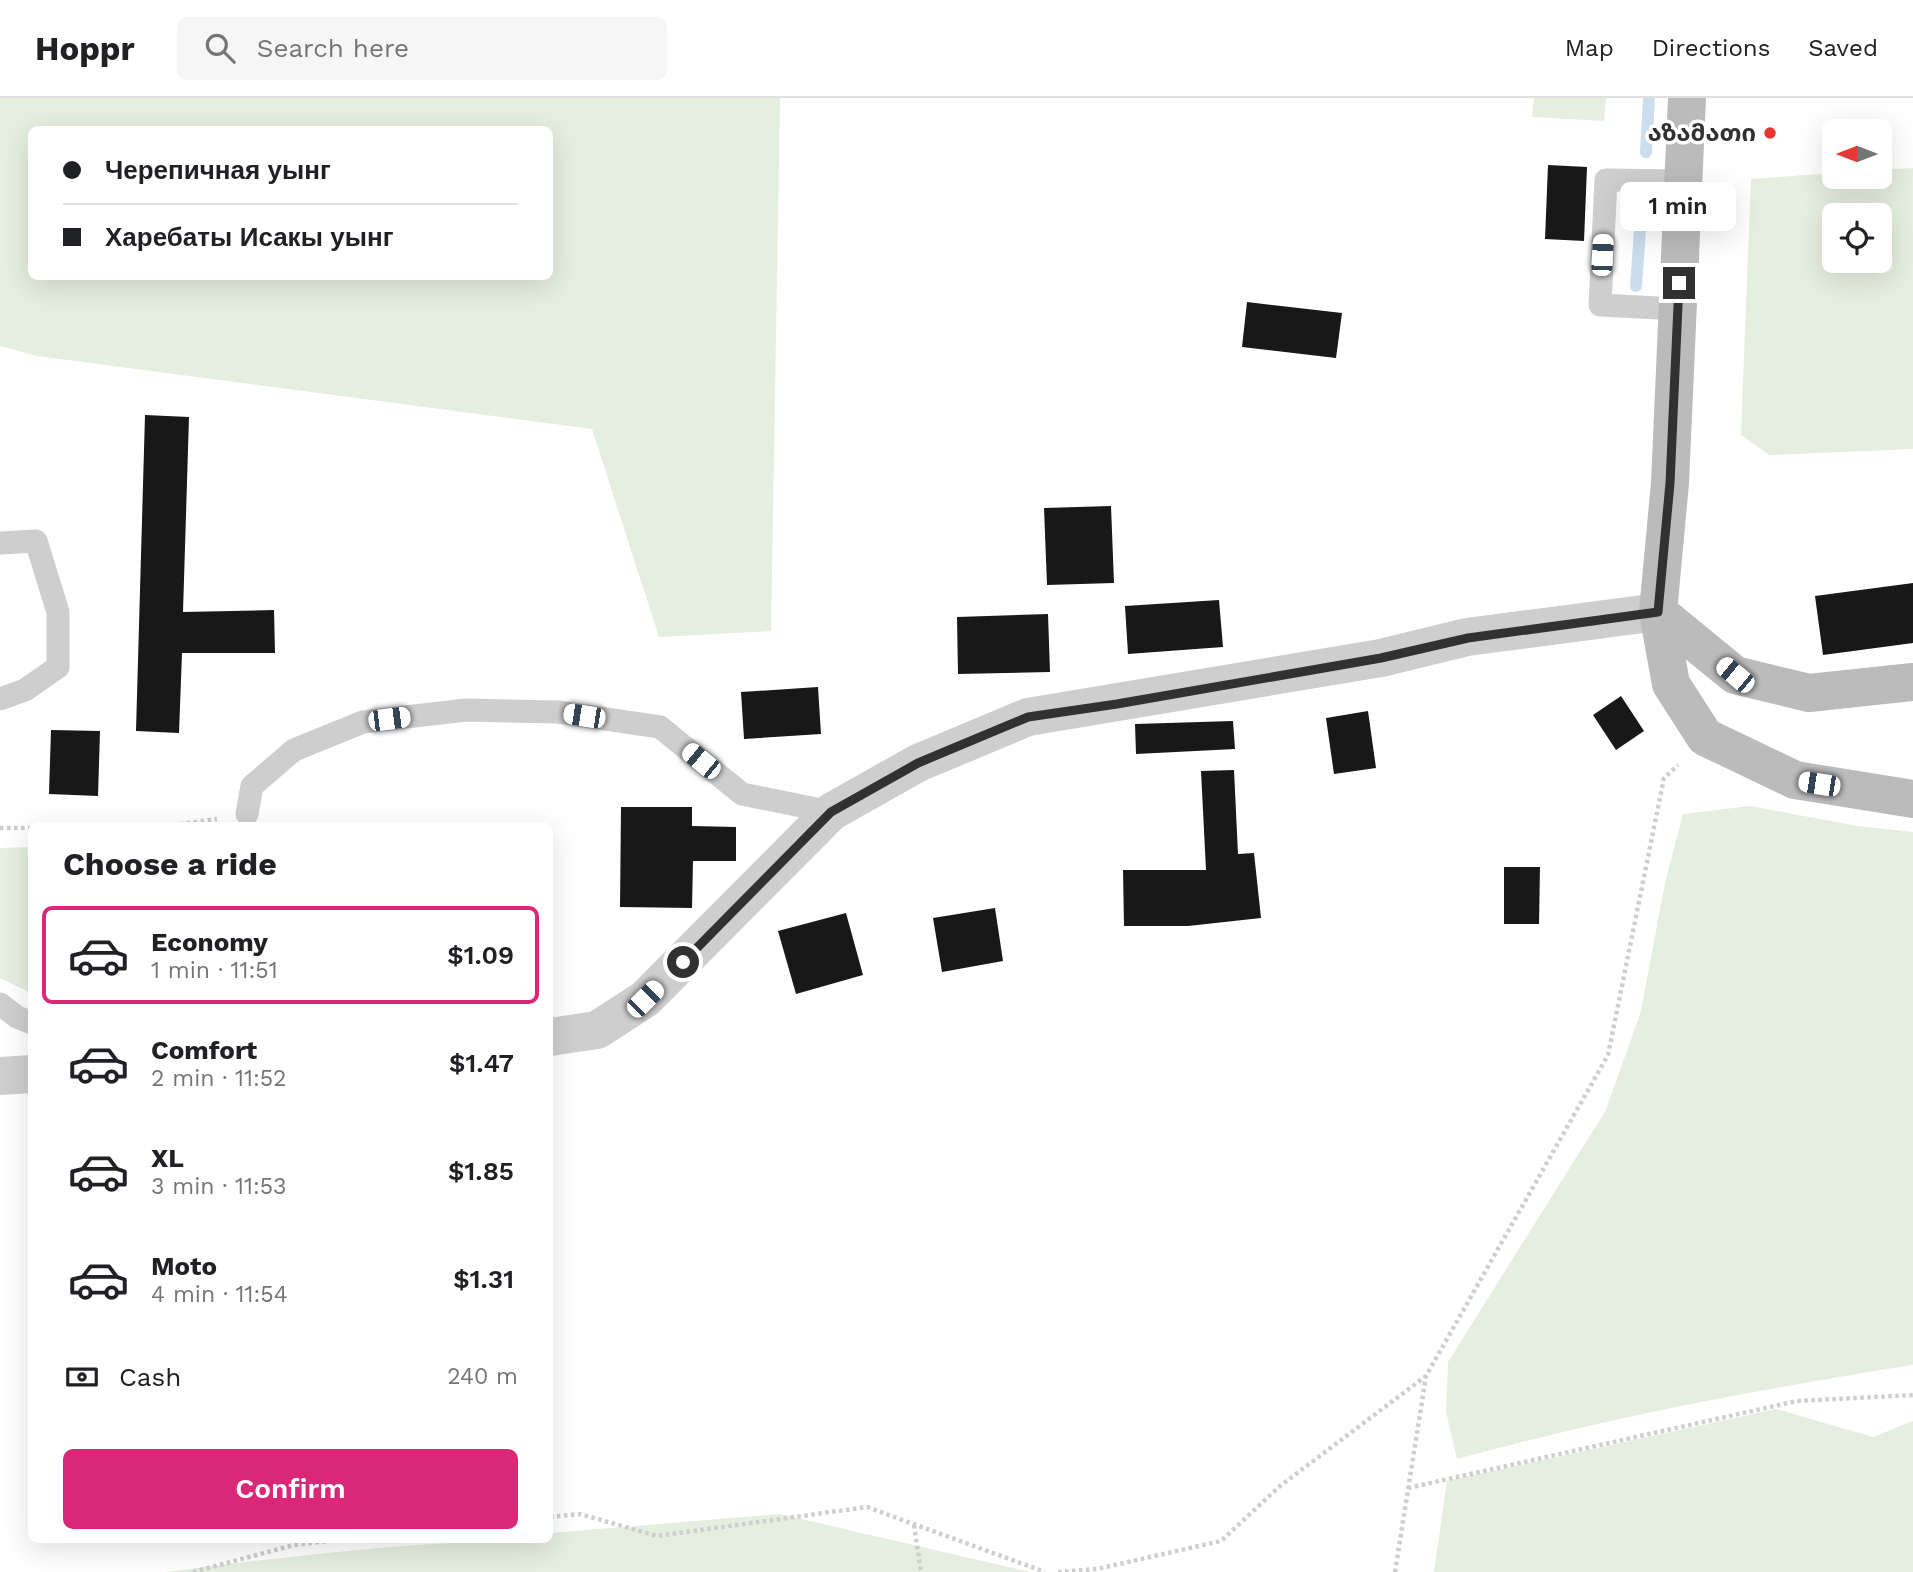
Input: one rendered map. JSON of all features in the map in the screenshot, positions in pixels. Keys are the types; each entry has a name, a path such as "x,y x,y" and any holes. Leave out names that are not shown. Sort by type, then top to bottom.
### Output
{"main road":[{"path":"1687,98 1670,483 1658,612 1671,684 1705,737 1795,780 1913,799"},
{"path":"1658,612 1735,675 1809,693 1913,682"}],"street":[{"path":"553,1037 597,1030 645,999 831,812 918,763 1028,717 1381,658 1468,638 1658,612"},
{"path":"0,1076 28,1074"}],"lane":[{"path":"1678,309 1600,305 1606,180 1683,181"},
{"path":"0,543 36,541 58,612 58,667 25,690 0,699"},
{"path":"247,814 252,786 294,750 363,722 466,710 558,712 660,727 742,794 831,812"},
{"path":"0,1004 28,1021"}],"path":[{"path":"1395,1572 1426,1376 1608,1055 1664,778 1705,737"},
{"path":"193,822 247,814"},
{"path":"0,828 28,828"},
{"path":"1058,1572 1097,1569 1221,1541 1280,1486 1426,1376"},
{"path":"1408,1488 1797,1401 1913,1395"},
{"path":"553,1517 580,1514 657,1536 867,1507 1045,1572"},
{"path":"914,1525 921,1572"},
{"path":"193,1572 294,1545 311,1543"}],"green space":[{"path":"0,98 780,98 771,631 659,637 592,429 37,356 0,346"},
{"path":"1534,98 1606,98 1604,121 1532,117"},
{"path":"1913,168 1913,449 1769,455 1741,435 1751,179 1822,174 1822,189 1892,189 1892,169"},
{"path":"1750,806 1858,826 1913,832 1913,1365 1683,1406 1570,1430 1457,1459 1446,1412 1448,1362 1606,1110 1641,1011 1665,883 1683,814"},
{"path":"28,847 28,992 0,978 0,848"},
{"path":"1776,1409 1873,1437 1913,1421 1913,1572 1434,1572 1447,1481"},
{"path":"780,1514 1030,1572 165,1572 405,1546 553,1543 553,1533"}],"building":[{"path":"1548,165 1587,167 1584,241 1545,239"},
{"path":"1247,302 1342,313 1336,358 1242,347"},
{"path":"145,415 189,417 183,612 274,610 275,653 182,653 179,733 136,731"},
{"path":"1111,506 1114,583 1047,585 1044,508"},
{"path":"1913,583 1913,643 1823,655 1815,596"},
{"path":"1219,600 1223,647 1128,654 1125,606"},
{"path":"1048,614 1050,672 958,674 957,617"},
{"path":"818,687 821,734 744,739 741,692"},
{"path":"1621,696 1644,731 1616,750 1593,715"},
{"path":"1368,711 1376,768 1334,774 1326,718"},
{"path":"1233,721 1235,749 1136,754 1135,724"},
{"path":"51,730 100,731 98,796 49,794"},
{"path":"1234,770 1238,854 1254,853 1261,918 1188,926 1124,926 1123,870 1206,870 1201,771"},
{"path":"621,807 692,807 692,826 736,827 736,861 693,861 692,908 620,907"},
{"path":"1504,867 1540,867 1539,924 1504,924"},
{"path":"995,908 1003,961 942,972 933,918"},
{"path":"846,913 863,975 796,994 778,931"}],"waterway":[{"path":"1646,152 1649,98"},
{"path":"1636,286 1642,203"}],"place":[{"name":"აზამათი","path":"1770,133"}],"route":[{"path":"683,962 831,812 918,763 1028,717 1381,658 1468,638 1658,612 1670,483 1679,283"}]}
